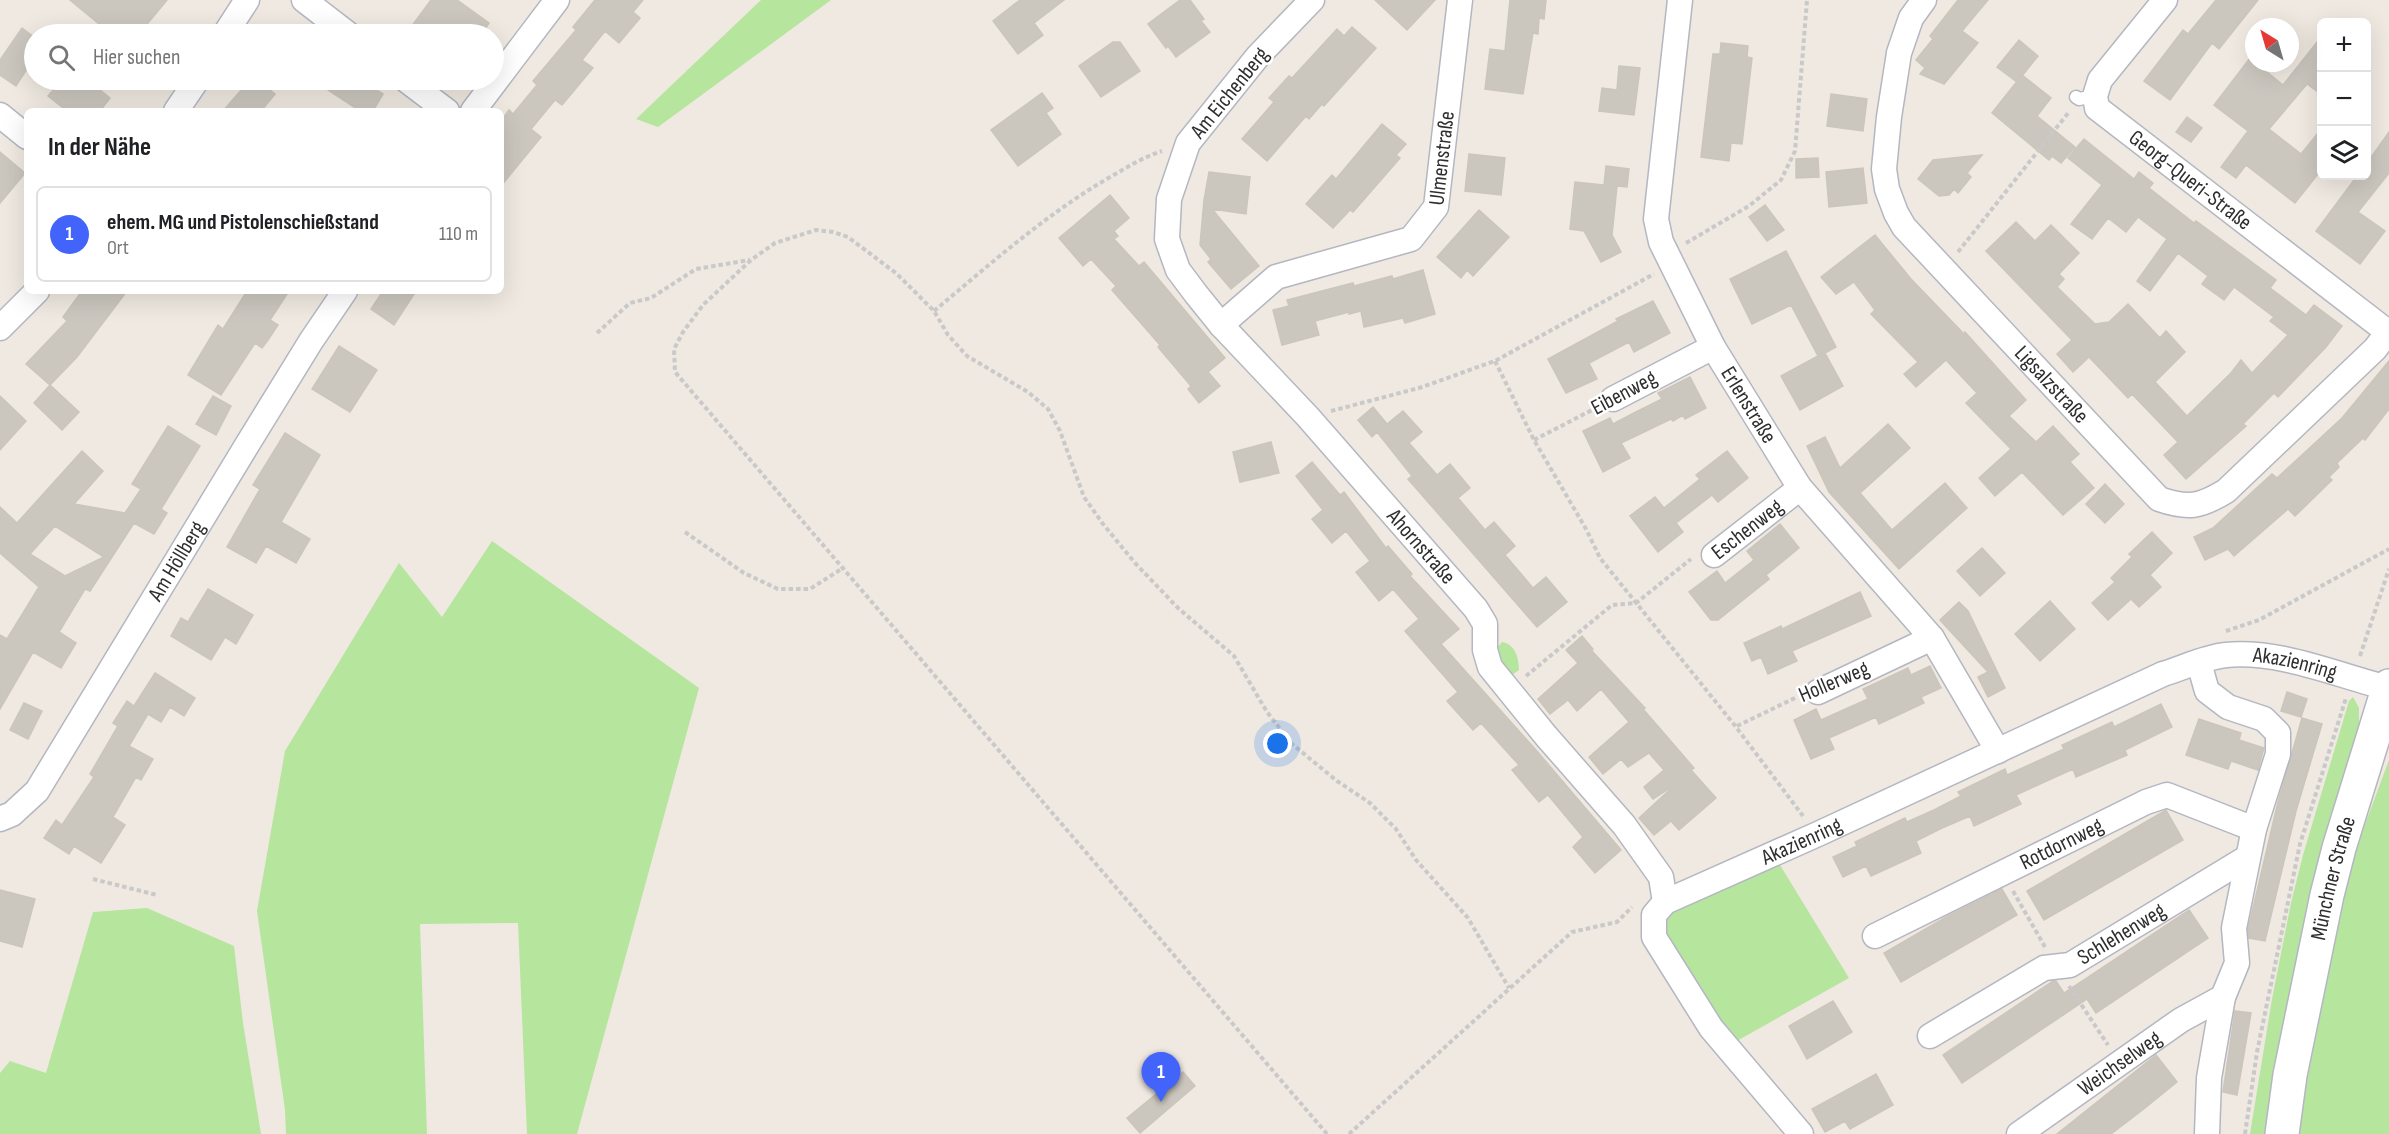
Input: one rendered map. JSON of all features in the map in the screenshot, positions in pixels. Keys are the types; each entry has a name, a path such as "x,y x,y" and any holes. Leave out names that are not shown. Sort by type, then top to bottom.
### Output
{"main road":[{"name":"Münchner Straße","path":"2282,1134 2290,1075 2339,848 2389,687"}],"street":[{"path":"231,24 247,0"},
{"path":"304,0 335,24"},
{"path":"504,70 557,0"},
{"name":"Am Eichenberg","path":"1169,199 1188,143 1258,56 1312,0"},
{"name":"Ulmenstraße","path":"1221,325 1276,277 1411,239 1436,207 1460,0"},
{"name":"Erlenstraße","path":"1680,0 1656,219 1661,242 1713,346 1800,488 1932,638 1998,752"},
{"name":"Ligsalzstraße","path":"1924,0 1911,18 1899,53 1888,117 1884,169 1887,189 1896,213 1904,227 2159,499 2181,506 2207,503 2226,491 2375,349 2386,324"},
{"path":"2083,97 2100,80 2165,0"},
{"path":"178,108 190,90"},
{"path":"419,90 443,108"},
{"path":"475,108 489,90"},
{"name":"Georg-Queri-Straße","path":"2083,97 2386,324"},
{"path":"0,115 24,135"},
{"name":"Ahornstraße","path":"1169,199 1167,239 1178,270 1221,325 1308,417 1476,609 1485,624 1485,650 1490,667 1624,825 1661,877 1665,902"},
{"path":"0,328 35,294"},
{"name":"Am Höllberg","path":"0,819 12,814 37,791 258,426 311,340 343,294"},
{"name":"Eibenweg","path":"1613,399 1713,346"},
{"name":"Eschenweg","path":"1714,555 1800,488"},
{"name":"Hollerweg","path":"1818,692 1932,638"},
{"name":"Akazienring","path":"1665,902 1998,752 2163,674 2223,655 2252,654 2294,661 2352,679 2389,687"},
{"path":"2199,663 2207,691 2228,707 2264,719 2278,733 2278,754 2254,829 2234,928 2236,963 2223,997 2209,1078 2207,1134"},
{"name":"Rotdornweg","path":"1875,936 2146,802 2167,795 2254,829"},
{"name":"Schlehenweg","path":"1930,1036 2044,968 2070,965 2248,857"},
{"path":"1665,902 1654,915 1654,937 1711,1028 1801,1134"},
{"name":"Weichselweg","path":"2019,1134 2172,1026 2223,997"}],"path":[{"path":"1308,417 1419,388 1495,361 1670,259 1749,206 1781,180 1794,151 1807,0"},
{"path":"1943,269 2083,97"},
{"path":"934,311 1008,249 1084,193 1144,157 1188,143"},
{"path":"1327,1134 675,372 674,349 683,332 703,305 750,260 775,243 816,230 848,237 897,274 934,311 948,335 968,356 1028,392 1048,409 1060,431 1084,497 1103,524 1178,608 1234,656 1267,712 1292,744 1337,781 1370,803 1395,829 1416,861 1468,918 1509,988"},
{"path":"597,333 630,303 651,298 696,269 750,260"},
{"path":"1495,361 1534,440 1586,528 1600,558 1737,726 1818,834"},
{"name":"Eibenweg","path":"1534,440 1613,399"},
{"path":"685,532 744,573 778,589 810,589 843,568"},
{"name":"Eschenweg","path":"1636,603 1699,553 1714,555"},
{"path":"2245,1134 2257,1052 2301,844 2389,569"},
{"path":"1509,690 1612,606 1636,603"},
{"name":"Hollerweg","path":"1737,726 1810,691 1818,692"},
{"path":"93,879 157,895"}],"green space":[{"path":"761,0 831,0 658,127 636,119"},
{"path":"492,541 699,688 577,1134 527,1134 518,923 420,924 427,1134 286,1134 285,1110 257,911 285,751 399,563 442,617"},
{"path":"1502,642 1510,646 1517,656 1519,670 1512,675 1504,670 1497,648"},
{"path":"2353,697 2359,708 2359,726 2268,1134 2250,1134 2272,999 2291,903 2349,701"},
{"path":"2389,760 2389,1134 2296,1134 2352,859"},
{"path":"1780,865 1849,978 1735,1042 1704,1002 1683,969 1664,925 1671,913"},
{"path":"147,908 234,946 243,1023 261,1134 0,1134 0,1073 10,1061 46,1073 93,912"}],"building":[{"path":"70,0 167,0 147,24 99,24"},
{"path":"431,0 457,0 489,23 488,24 413,24"},
{"path":"595,0 643,0 633,12 640,18 619,43 605,31 582,60 593,68 562,105 555,100 531,129 541,137 504,182 504,117 509,110 513,114 537,85 533,81 576,30 573,27"},
{"path":"1020,0 1064,0 1034,23 1043,35 1018,54 993,21"},
{"path":"1180,0 1190,0 1204,19 1201,21 1210,32 1176,57 1168,46 1166,48 1148,24"},
{"path":"1375,0 1435,0 1407,30"},
{"path":"1510,0 1546,0 1544,19 1539,18 1538,34 1533,33 1523,94 1485,89 1490,49 1505,51"},
{"path":"1958,0 1988,0 1962,31 1978,43 1944,84 1920,74 1925,68 1916,60 1933,39 1930,36"},
{"path":"2216,0 2258,0 2219,49 2212,43 2170,100 2144,81 2183,30 2188,34"},
{"path":"1352,27 1376,48 1324,106 1322,104 1309,119 1306,116 1267,161 1242,139 1274,102 1269,98 1289,76 1292,78 1337,29 1344,36"},
{"path":"22,28 24,30 24,74 16,86 0,75 0,60"},
{"path":"2019,40 2038,56 2017,82 1997,67"},
{"path":"1113,42 1120,42 1140,71 1101,97 1079,66"},
{"path":"2317,42 2317,91 2307,84 2269,129 2301,154 2317,134 2317,175 2295,203 2246,165 2236,178 2221,167 2248,131 2214,105 2245,65 2245,72 2267,72 2283,85 2293,72 2299,72 2299,65"},
{"path":"1721,43 1748,46 1747,57 1752,58 1742,144 1731,143 1729,161 1701,157 1713,54 1720,54"},
{"path":"1619,66 1640,68 1634,115 1599,111 1602,88 1617,90"},
{"path":"2022,75 2051,98 2037,116 2075,147 2061,163 2052,156 2049,160 1992,113"},
{"path":"53,90 100,90 110,98 102,108 63,108 48,96"},
{"path":"241,90 270,90 275,94 263,108 226,108"},
{"path":"328,90 377,90 383,94 375,108 355,108"},
{"path":"1042,93 1053,108 1046,113 1061,134 1018,166 991,130"},
{"path":"1831,94 1867,99 1863,131 1827,126"},
{"path":"2187,117 2202,128 2191,142 2176,132"},
{"path":"1382,124 1406,144 1396,155 1400,158 1353,212 1350,210 1333,228 1306,204 1332,175 1336,179"},
{"path":"2389,132 2389,173 2358,212 2385,231 2360,264 2316,231 2354,180 2371,180 2371,157"},
{"path":"2084,139 2134,179 2139,172 2153,183 2149,188 2194,223 2196,221 2276,280 2270,288 2306,315 2314,305 2342,326 2326,347 2278,397 2274,393 2243,424 2246,426 2186,479 2164,455 2178,442 2132,394 2128,398 2089,357 2073,372 2057,354 2072,340 1986,251 2016,222 2035,241 2051,225 2079,253 2059,274 2064,279 2057,287 2095,324 2109,322 2128,304 2160,338 2166,331 2185,352 2155,382 2187,416 2231,373 2241,360 2252,373 2288,335 2270,321 2274,317 2234,287 2224,300 2202,284 2208,276 2178,253 2150,291 2137,281 2167,239 2138,217 2126,232 2108,218 2092,239 2071,224 2102,185 2068,158"},
{"path":"0,152 24,174 0,203"},
{"path":"1469,154 1505,158 1501,195 1465,191"},
{"path":"1982,155 1967,173 1971,177 1958,193 1954,189 1949,195 1939,196 1918,179 1933,160"},
{"path":"1818,158 1819,177 1796,178 1796,159"},
{"path":"1606,166 1629,169 1627,187 1617,186 1612,235 1621,252 1601,262 1584,231 1570,229 1575,182 1604,185"},
{"path":"1863,168 1867,203 1829,207 1826,172"},
{"path":"1209,172 1250,177 1246,214 1212,209 1259,266 1231,289 1208,262 1211,259 1200,245"},
{"path":"1110,195 1129,218 1114,231 1118,236 1114,239 1139,266 1144,262 1225,358 1208,372 1220,386 1199,403 1188,389 1191,386 1158,347 1160,345 1112,290 1116,286 1091,259 1083,266 1059,238"},
{"path":"1765,205 1784,230 1767,241 1749,217"},
{"path":"1479,210 1509,237 1473,276 1467,270 1461,278 1437,257"},
{"path":"1875,235 1911,279 1964,334 1965,332 2026,400 2009,416 2036,442 2053,426 2079,454 2070,462 2094,488 2063,515 2022,472 1995,496 1979,478 2011,449 1966,403 1977,393 1946,360 1916,387 1904,374 1918,362 1871,314 1875,310 1854,282 1836,294 1821,277"},
{"path":"1786,251 1836,347 1825,353 1843,386 1800,410 1781,376 1818,356 1791,305 1752,324 1730,279"},
{"path":"1423,270 1435,314 1405,323 1403,318 1364,327 1361,311 1349,314 1349,312 1315,321 1319,335 1282,345 1273,310 1289,306 1287,300 1353,283 1354,286 1392,276 1393,279"},
{"path":"80,294 125,294 77,357 50,385 26,364 67,321 63,317"},
{"path":"245,294 287,294 270,320 278,325 262,348 255,343 221,395 188,375 218,325 223,329"},
{"path":"381,294 414,294 394,325 371,309"},
{"path":"1653,301 1670,333 1634,352 1629,342 1589,363 1597,379 1566,393 1548,359 1618,321 1616,319"},
{"path":"339,346 377,370 350,412 312,389"},
{"path":"2389,361 2389,409 2365,440 2363,438 2337,463 2339,467 2329,477 2332,480 2295,516 2288,509 2234,556 2228,549 2205,560 2194,537 2213,528 2272,474 2277,478 2342,418"},
{"path":"1690,377 1706,408 1685,419 1683,415 1673,421 1671,419 1621,443 1630,458 1603,472 1583,431 1610,418 1613,424 1662,399 1658,393"},
{"path":"50,385 79,412 62,430 34,403"},
{"path":"0,396 26,421 0,450"},
{"path":"213,396 231,406 216,435 196,424"},
{"path":"1373,407 1387,424 1403,411 1422,432 1409,443 1437,475 1450,464 1470,488 1458,498 1485,530 1494,522 1515,546 1505,555 1533,588 1546,577 1567,602 1537,627 1408,479 1412,476 1377,432 1372,437 1358,420"},
{"path":"1888,424 1910,448 1860,493 1892,530 1945,483 1967,508 1899,569 1829,492 1807,446 1825,437 1840,468"},
{"path":"168,426 200,446 161,509 167,513 154,534 134,523 90,591 85,589 59,632 76,643 61,668 33,652 0,709 0,635 7,639 39,587 0,553 0,507 17,523 82,451 103,471 74,504 125,513 141,489 132,484","holes":["55,526 104,557 65,576 30,554"]},
{"path":"285,433 320,455 281,522 310,539 296,563 266,546 256,563 227,547 260,489 253,485"},
{"path":"1271,442 1279,473 1240,482 1233,452"},
{"path":"1727,451 1748,478 1718,502 1712,495 1676,523 1683,532 1658,552 1630,516 1655,497 1664,508 1700,479 1696,475"},
{"path":"1312,462 1340,495 1344,492 1386,548 1388,546 1412,574 1410,576 1459,629 1441,644 1621,850 1595,873 1573,847 1583,837 1548,795 1539,802 1512,770 1519,765 1481,723 1473,730 1447,701 1458,692 1405,631 1419,619 1393,589 1379,601 1356,572 1370,561 1346,531 1332,543 1312,519 1323,510 1296,476"},
{"path":"2105,484 2124,504 2105,523 2086,504"},
{"path":"1780,524 1799,548 1766,575 1769,579 1718,620 1711,620 1689,592 1717,571 1725,583 1754,560 1747,551"},
{"path":"2152,532 2172,553 2150,575 2161,587 2139,607 2131,599 2108,620 2092,603 2115,582 2111,578 2132,557 2129,554"},
{"path":"1982,548 2005,573 1980,596 1957,571"},
{"path":"208,589 253,615 236,644 225,637 211,660 171,636 181,618 188,622"},
{"path":"1860,592 1871,616 1792,651 1797,661 1768,674 1761,657 1752,661 1744,643 1781,626 1782,629"},
{"path":"2050,601 2075,629 2040,661 2015,634"},
{"path":"1959,602 1968,611 2005,688 1988,697 1978,677 1988,672 1940,620"},
{"path":"1582,636 1593,649 1592,651 1645,708 1643,709 1694,768 1691,770 1716,798 1679,830 1671,821 1654,835 1639,818 1676,784 1653,799 1644,787 1664,770 1649,753 1628,767 1621,759 1603,774 1589,757 1629,722 1601,689 1577,711 1568,700 1550,714 1538,699 1578,663 1566,650"},
{"path":"1930,666 1941,688 1921,697 1924,703 1879,724 1876,717 1829,738 1834,749 1811,759 1794,720 1816,709 1821,720 1868,699 1863,689 1908,668 1911,675"},
{"path":"155,673 195,698 184,716 170,707 161,722 148,714 129,746 153,759 141,780 136,777 113,817 125,825 101,863 74,846 69,854 44,838 56,820 62,825 94,777 90,774 118,726 113,723 127,701 134,706"},
{"path":"2287,692 2307,699 2301,717 2281,711"},
{"path":"24,703 42,711 28,739 10,730"},
{"path":"2161,704 2172,727 2125,750 2127,755 2076,777 2073,769 2016,795 2021,804 1974,826 1970,816 1942,828 1916,841 1921,853 1871,876 1866,866 1843,877 1833,857 1857,846 1855,842 1905,818 1907,822 1934,810 1961,796 1958,792 2005,769 2007,775 2064,749 2062,745 2112,722 2114,727"},
{"path":"2302,718 2322,724 2296,811 2265,941 2249,938 2248,929 2278,802"},
{"path":"2199,719 2241,733 2239,740 2264,748 2258,770 2231,761 2228,769 2186,755"},
{"path":"2166,810 2183,840 2044,920 2027,891"},
{"path":"2002,889 2017,915 1901,982 1884,953 1948,916"},
{"path":"0,890 35,899 22,947 0,941"},
{"path":"2189,910 2208,938 2096,1013 2087,999 1962,1083 1943,1055 2053,981 2056,981 2064,993"},
{"path":"1833,1001 1852,1032 1807,1059 1789,1026"},
{"path":"2235,1011 2251,1013 2237,1095 2223,1092"},
{"path":"2156,1055 2177,1082 2145,1108 2111,1134 2057,1134"},
{"path":"1183,1072 1195,1086 1140,1133 1127,1118"},
{"path":"1876,1074 1893,1105 1850,1129 1845,1121 1825,1132 1812,1109"}],"place":[{"name":"ehem. MG und Pistolenschießstand","path":"1161,1102"}]}
